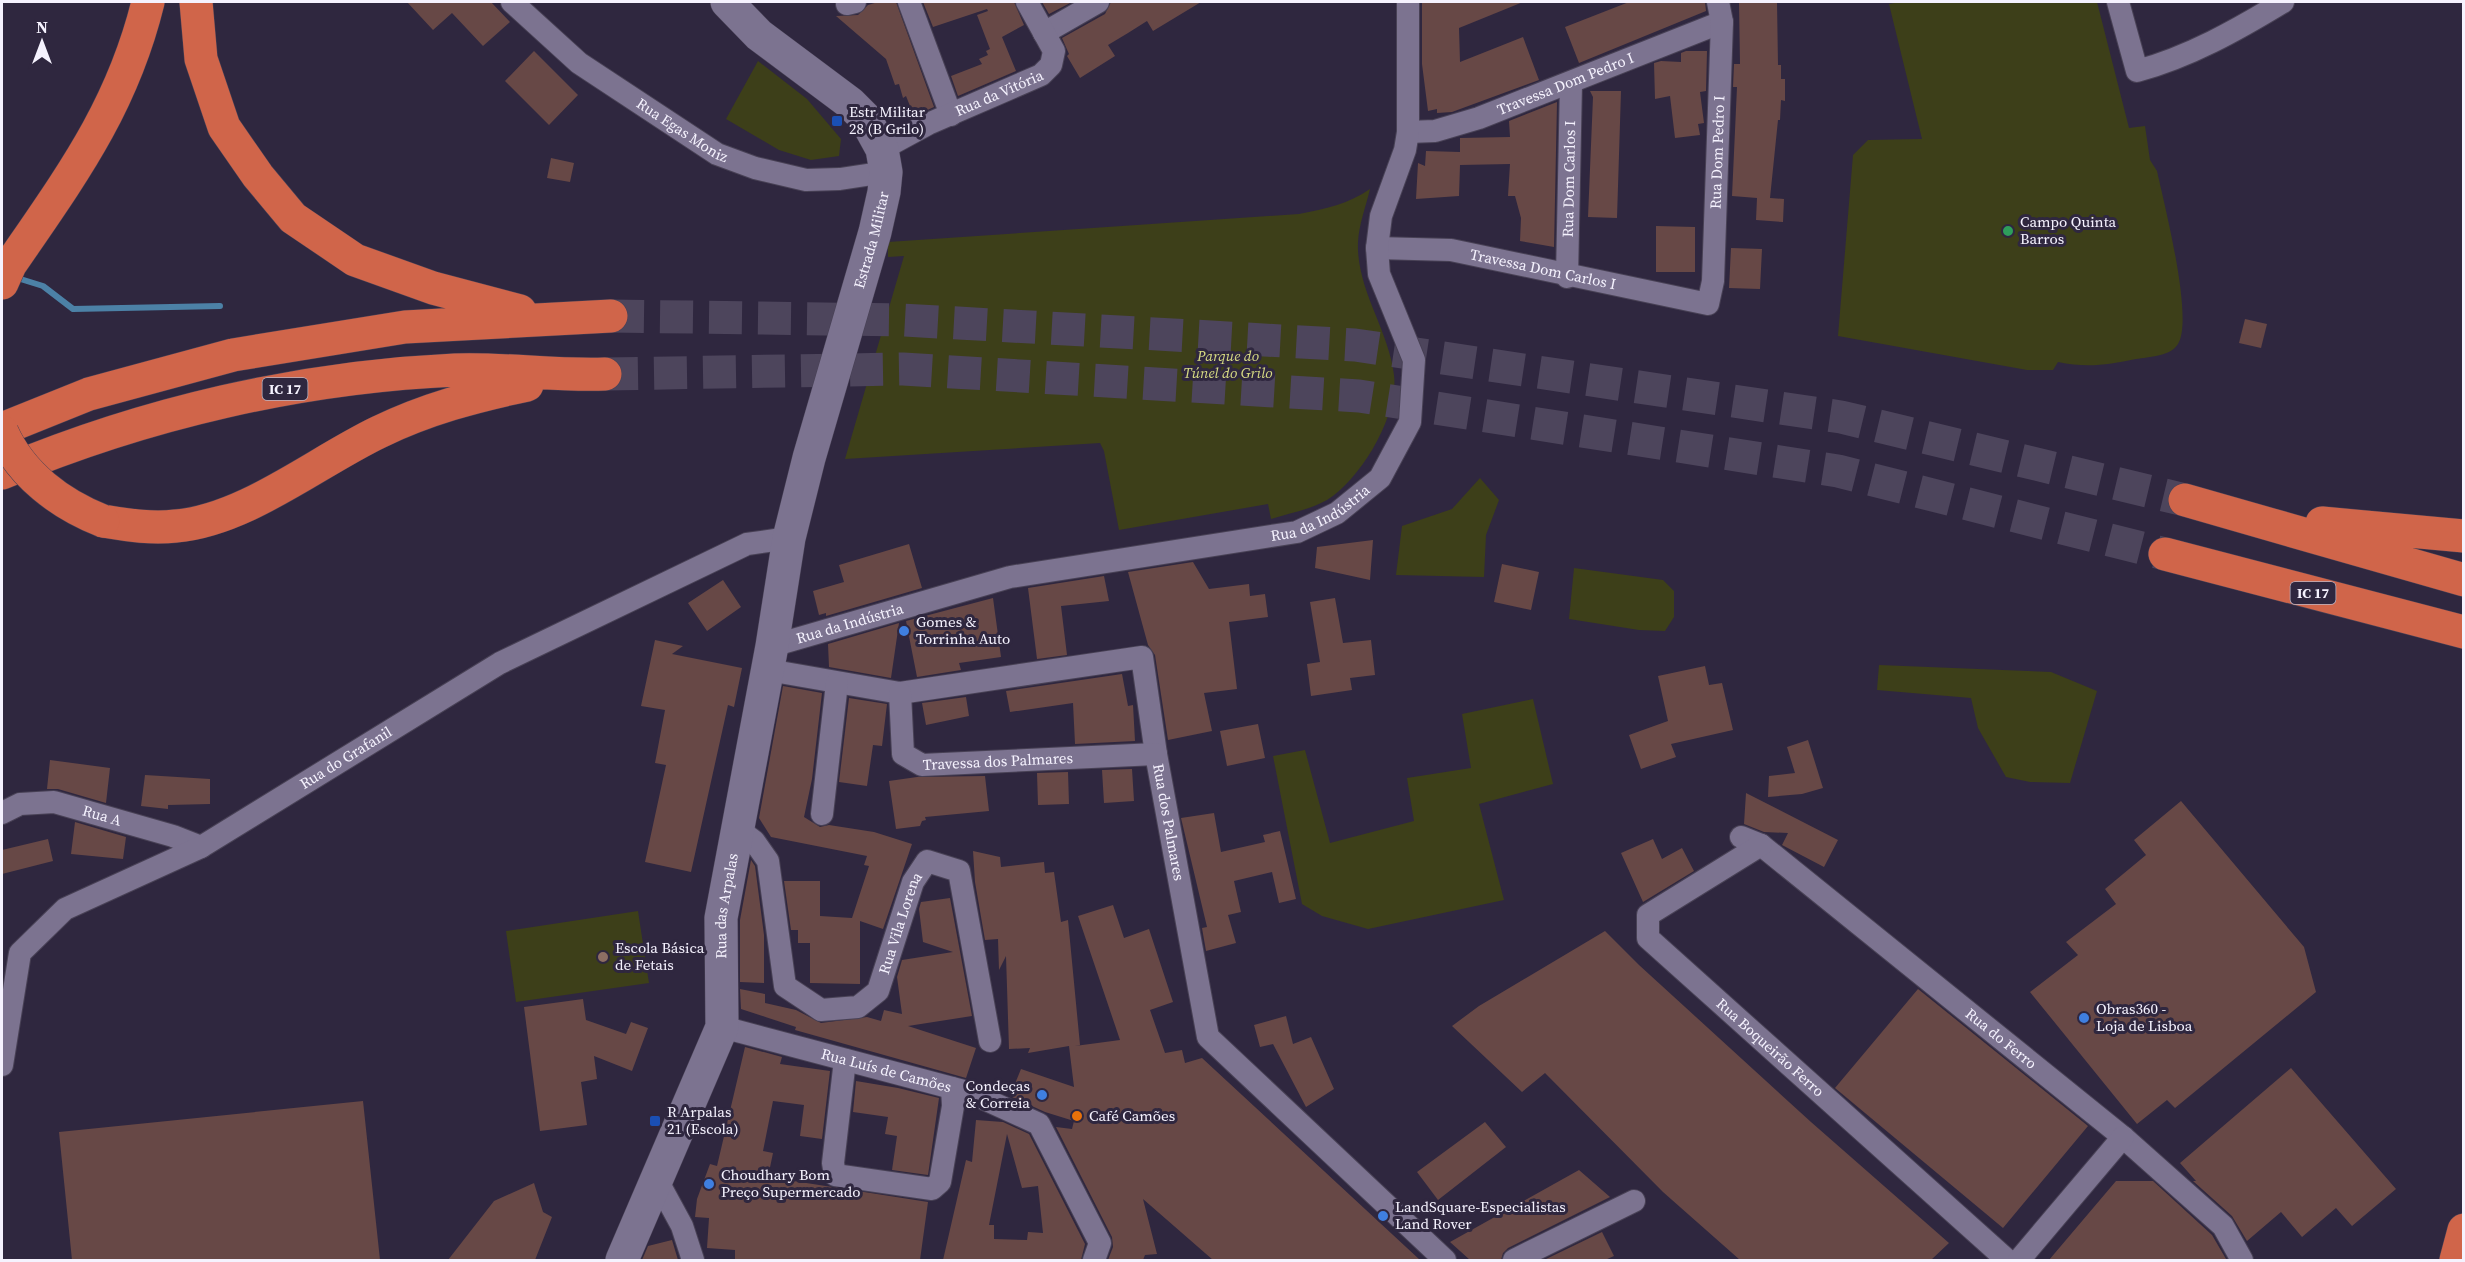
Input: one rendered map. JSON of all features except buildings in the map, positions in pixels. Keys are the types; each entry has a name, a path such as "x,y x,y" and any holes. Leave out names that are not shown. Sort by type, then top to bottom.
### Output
{"highway":[{"path":"2,283 10,265 97,135 122,86 140,36 148,2"},
{"path":"196,2 201,59 224,127 258,176 293,218 355,260 433,288 548,318"},
{"path":"2,430 89,394 233,355 405,327 612,316"},
{"name":"IC 17","path":"2,430 23,467 47,490 80,512 103,521 138,527 178,526 220,516 262,496 352,445 413,417 460,400 592,375 457,370 294,388 209,405 124,427 2,473"},
{"path":"2185,500 2463,580"},
{"path":"2239,515 2463,536"},
{"name":"IC 17","path":"2165,554 2463,632"},
{"path":"2456,1260 2463,1230"}],"street":[{"name":"Rua Egas Moniz","path":"512,2 579,63 717,154 755,168 806,180 840,179 884,161"},
{"path":"728,2 759,35 850,103 865,118 884,161"},
{"path":"909,2 951,116"},
{"name":"Rua da Vitória","path":"884,161 928,124 951,116 1041,75 1051,65 1054,51 1027,2"},
{"path":"1044,33 1098,2"},
{"name":"Rua da Indústria","path":"770,658 1010,577 1297,532 1336,513 1380,478 1410,422 1414,360 1379,274 1377,248 1381,216 1405,150 1408,132 1408,2"},
{"path":"2118,2 2137,71 2158,65 2243,27 2283,2"},
{"name":"Travessa Dom Pedro I","path":"1408,132 1435,131 1479,118 1571,83 1720,12"},
{"name":"Rua Dom Pedro I","path":"1708,304 1713,281 1720,12"},
{"name":"Rua Dom Carlos I","path":"1568,277 1571,83"},
{"name":"Estrada Militar","path":"789,538 809,458 875,232 884,161"},
{"name":"Travessa Dom Carlos I","path":"1377,248 1452,250 1568,277 1708,304"},
{"name":"Rua das Arpalas","path":"622,1260 722,1027 721,918 770,658 789,538"},
{"name":"Rua do Grafanil","path":"2,1065 20,953 65,909 201,847 500,663 747,544 789,538"},
{"name":"Rua dos Palmares","path":"770,658 837,683 900,693 1142,657 1156,754 1208,1037 1445,1260"},
{"path":"822,814 837,683"},
{"name":"Travessa dos Palmares","path":"900,693 903,754 922,765 1156,754"},
{"name":"Rua A","path":"2,813 20,804 54,802 173,836 201,847"},
{"name":"Rua Vila Lorena","path":"738,829 754,841 768,861 785,986 821,1010 858,1007 878,991 913,882 927,861 959,871 990,1041"},
{"name":"Rua do Ferro","path":"1751,841 2122,1137 2223,1226 2242,1260"},
{"name":"Rua Boqueirão Ferro","path":"1751,841 1648,915 1648,938 2007,1260"},
{"name":"Rua Luís de Camões","path":"722,1027 971,1093 1040,1124 1100,1243 1094,1260"},
{"path":"845,1060 833,1162 835,1175 932,1189 940,1182 953,1106 951,1088"},
{"path":"2019,1260 2122,1137"},
{"path":"657,1180 682,1226 693,1260"},
{"path":"1514,1260 1634,1201"}],"green space":[{"name":"Campo Quinta Barros","path":"1900,2 2097,2 2129,128 2145,126 2150,160 2157,171 2180,287 2182,331 2175,348 2159,355 2116,363 2088,365 2058,362 2053,370 2027,370 1838,336 1853,155 1868,140 1922,139 1889,4"},
{"path":"758,61 807,99 841,139 839,156 811,160 779,150 726,119"},
{"name":"Parque do Túnel do Grilo","path":"1370,189 1361,222 1358,242 1359,259 1367,293 1391,358 1394,391 1384,427 1375,445 1353,477 1327,500 1271,519 1268,504 1119,530 1104,451 1100,443 845,459 904,256 888,257 888,242 1299,214 1336,205 1353,199"},
{"path":"1480,478 1499,500 1486,535 1484,577 1396,575 1402,526 1452,509"},
{"path":"1574,568 1663,580 1674,591 1674,617 1665,631 1639,630 1569,619"},
{"path":"1879,665 2051,672 2097,691 2070,783 2030,782 2006,777 1978,728 1971,698 1877,690"},
{"path":"1533,699 1553,784 1479,804 1504,900 1368,929 1322,916 1302,904 1273,756 1305,750 1330,843 1414,821 1407,778 1471,768 1462,714"},
{"path":"638,911 649,983 516,1002 506,931"}],"waterway":[{"path":"14,277 43,286 73,309 220,306"}],"tunnel":[{"path":"611,316 903,320 1355,345 1841,417 2185,500"},
{"path":"605,374 903,369 1359,396 1838,471 2165,554"}],"place":[{"name":"Estr Militar 28 (B Grilo)","path":"837,121"},
{"name":"Campo Quinta Barros","path":"2008,231"},
{"name":"Gomes & Torrinha Auto","path":"904,631"},
{"name":"Escola Básica de Fetais","path":"603,957"},
{"name":"Obras360 - Loja de Lisboa","path":"2084,1018"},
{"name":"Condeças & Correia","path":"1042,1095"},
{"name":"Café Camões","path":"1077,1116"},
{"name":"R Arpalas 21 (Escola)","path":"655,1121"},
{"name":"Choudhary Bom Preço Supermercado","path":"709,1184"},
{"name":"LandSquare-Especialistas Land Rover","path":"1383,1216"}]}
